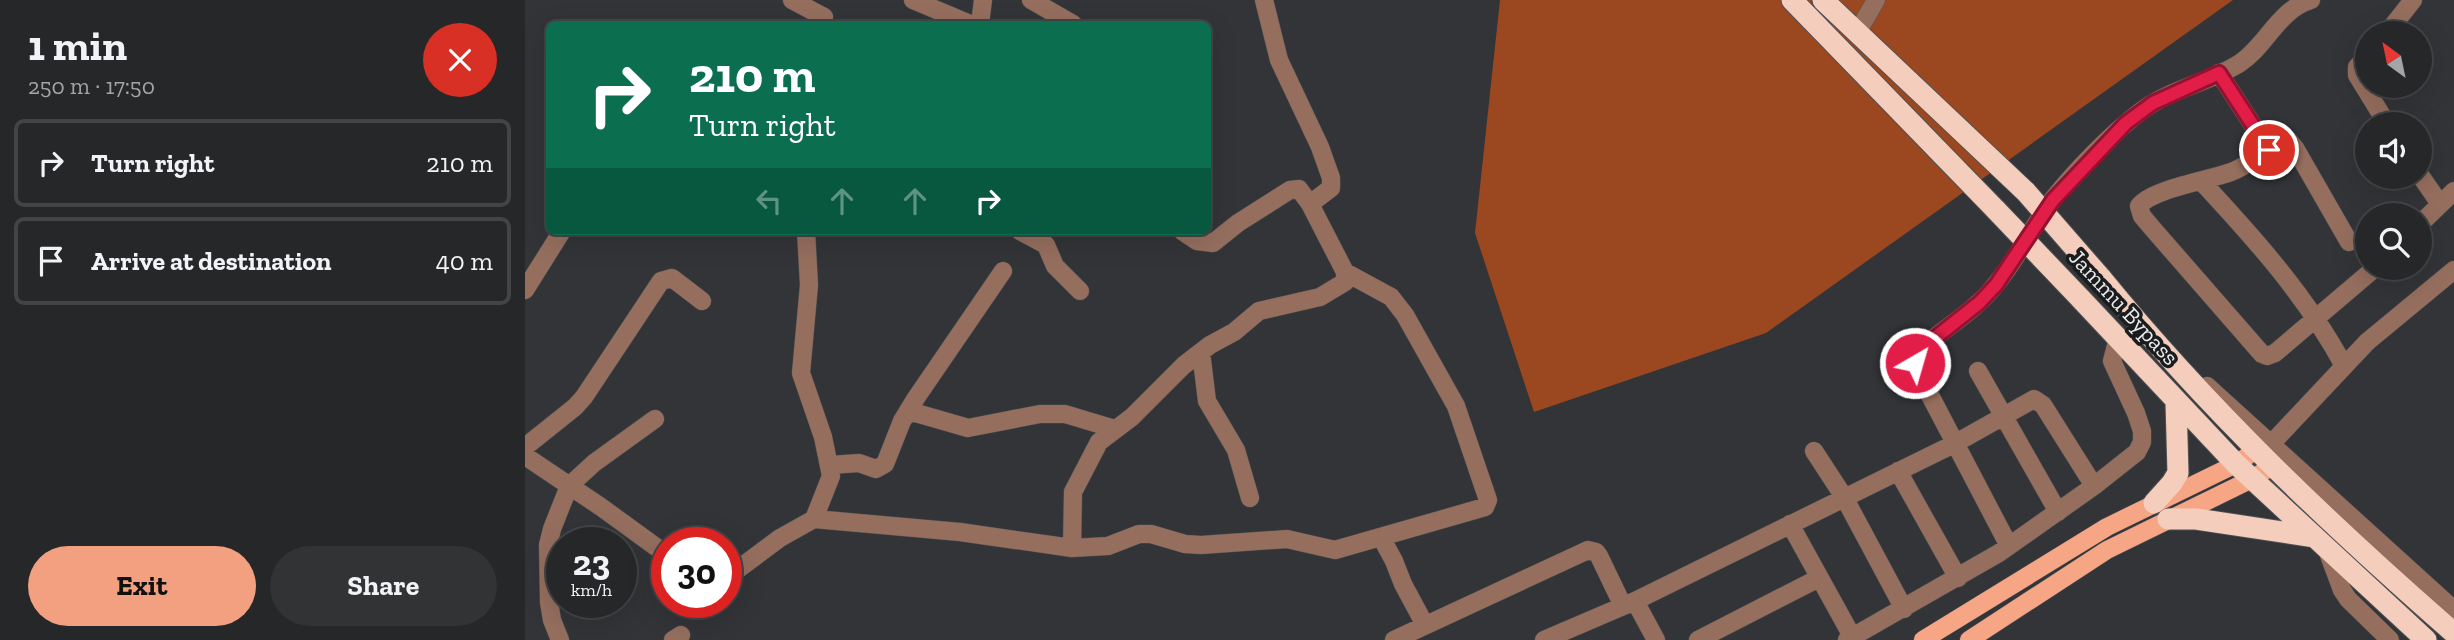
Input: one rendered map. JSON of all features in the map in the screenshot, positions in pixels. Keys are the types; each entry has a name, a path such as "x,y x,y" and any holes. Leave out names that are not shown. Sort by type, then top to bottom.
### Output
{"highway":[{"name":"Jammu Bypass","path":"1792,0 2081,298 2244,472 2426,640"},
{"name":"Jammu Bypass","path":"1829,1 1857,33 2026,192 2173,362 2264,447 2271,466 2454,634"},
{"path":"2176,402 2178,473 2161,511 2321,541"}],"main road":[{"path":"2244,472 2264,447"},
{"path":"1923,640 2082,541 2161,511 2244,472 2271,466"},
{"path":"1969,640 2107,550 2161,511"}],"street":[{"path":"792,0 824,17"},
{"path":"913,0 964,21"},
{"path":"980,21 983,0"},
{"path":"1031,0 1068,21"},
{"path":"1264,0 1279,60 1320,147 1331,178 1331,188 1310,204"},
{"path":"1857,33 1877,0"},
{"path":"2009,546 1922,380 1915,363 1916,353 1979,303 1996,285 2053,200 2126,123 2153,103 2239,63 2253,53 2292,9 2311,0"},
{"path":"2396,21 2413,0"},
{"path":"2219,73 2269,150"},
{"path":"2349,243 2292,144 2285,141 2233,172 2147,199 2139,206 2139,211 2262,354 2267,356 2275,353 2361,280"},
{"path":"2201,181 2291,283 2317,319 2344,366"},
{"path":"1072,548 1073,492 1099,442 1132,416 1201,352 1234,332 1259,311 1320,297 1345,282 1345,272 1310,204 1303,191 1296,188 1238,223 1213,243 1197,241 1188,235"},
{"path":"2430,189 2440,204"},
{"path":"2432,212 2454,191"},
{"path":"525,290 559,235"},
{"path":"806,235 809,285 801,373 830,465 828,485 814,519"},
{"path":"1027,235 1046,245 1055,266 1080,291"},
{"path":"2454,270 2367,342 2264,447 2454,610"},
{"path":"830,465 850,463 876,469 883,467 909,411 1003,271"},
{"path":"742,566 800,524 814,519 960,532 1072,548 1108,546 1139,534 1151,534 1185,544 1287,539 1335,550 1383,541 1480,510 1488,500 1456,406 1405,316 1391,297 1345,272"},
{"path":"525,447 584,397 661,281 672,278 702,301"},
{"path":"1790,524 1850,639 1904,609 2009,546 2130,460 2137,452 2142,430 2112,361 2118,338"},
{"path":"1201,352 1207,401 1235,450 1250,498"},
{"path":"1977,371 2058,512"},
{"path":"1544,640 1579,633 1629,604 1954,444 2028,401 2039,400 2094,486"},
{"path":"909,411 968,428 1040,414 1065,414 1115,429"},
{"path":"560,640 552,620 549,602 548,545 569,486 594,463 655,419"},
{"path":"1814,451 1844,497 1904,609"},
{"path":"525,456 651,544"},
{"path":"1898,471 1958,578"},
{"path":"1383,541 1425,625"},
{"path":"2321,541 2348,599 2391,640"},
{"path":"1394,640 1588,550 1596,552 1656,640"},
{"path":"1698,640 1819,578"}],"shaded area":[{"path":"1500,0 2233,0 1766,333 1534,412 1475,233"}],"route":[{"path":"1915,363 1916,353 1958,321 1996,285 2053,200 2071,179 2126,123 2153,103 2219,73 2269,150"}]}
